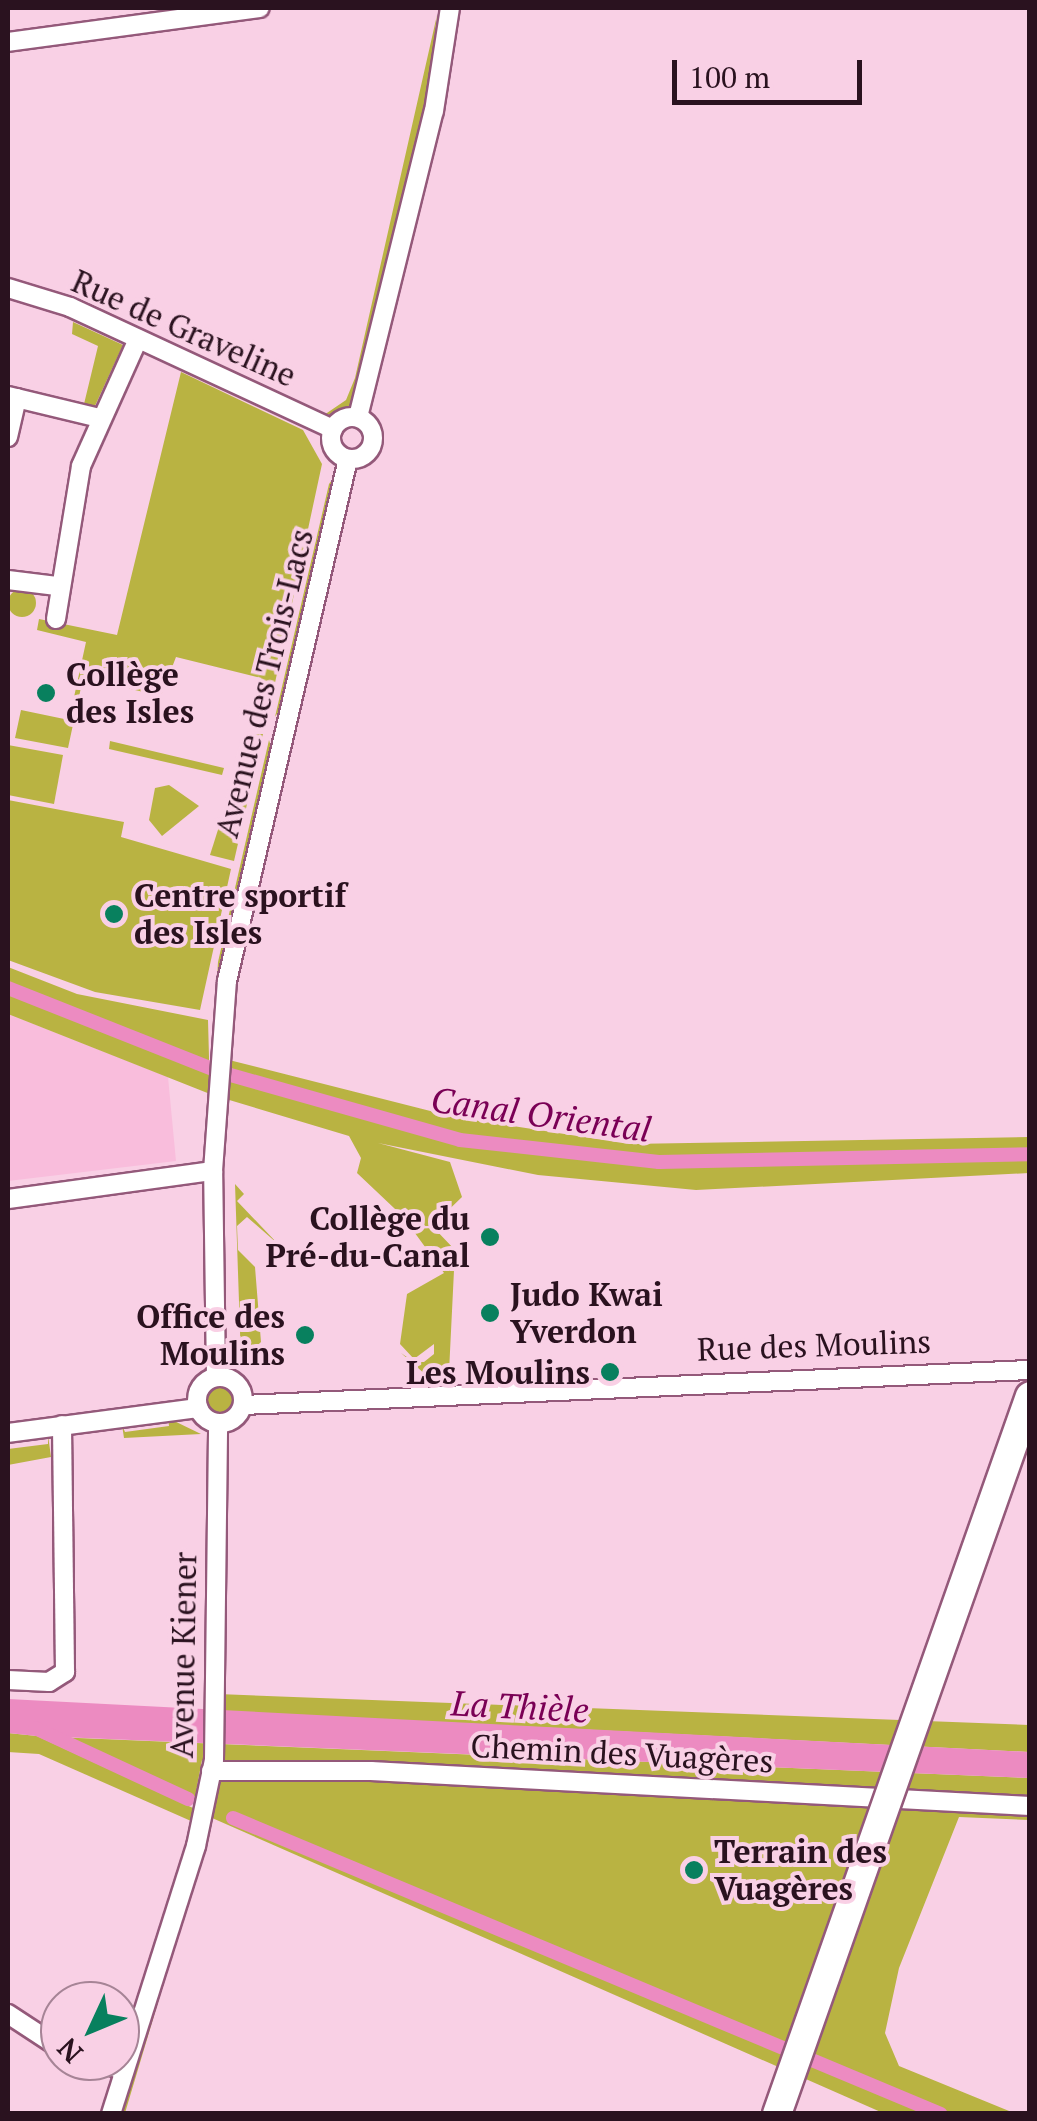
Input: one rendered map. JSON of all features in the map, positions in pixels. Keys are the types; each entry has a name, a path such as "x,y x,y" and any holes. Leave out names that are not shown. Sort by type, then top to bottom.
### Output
{"highway":[{"path":"777,2114 1030,1396"},
{"path":"797,2114 1030,1453"}],"street":[{"path":"8,42 183,12 260,8"},
{"path":"348,459 334,448 333,429 358,418 434,111 450,8"},
{"name":"Rue de Graveline","path":"8,288 138,338 333,429"},
{"path":"56,619 57,586 99,418 138,338"},
{"path":"8,437 12,397 99,418"},
{"name":"Avenue des Trois-Lacs","path":"213,1171 216,1096 232,946 348,459 372,445 358,418"},
{"path":"8,580 57,586"},
{"path":"8,1198 213,1171 216,1377"},
{"name":"Rue des Moulins","path":"243,1405 1030,1370"},
{"path":"8,1433 198,1408 218,1423 243,1405 237,1384 216,1377 202,1385 198,1408"},
{"name":"Avenue Kiener","path":"140,2016 213,1765 218,1694 218,1423"},
{"path":"8,1680 49,1682 65,1672 62,1425"},
{"name":"Chemin des Vuagères","path":"213,1765 1030,1806"},
{"path":"8,2014 40,2035"},
{"name":"Avenue Kiener","path":"111,2114 121,2081"}],"shaded area":[{"path":"437,15 424,126 354,400 345,412 324,415 346,400 355,378"},
{"path":"73,322 123,345 94,408 50,398 84,404 98,346 72,334"},
{"path":"181,372 303,430 322,464 267,720 252,716 261,678 176,657 161,696 83,678 68,748 15,738 21,710 69,720 86,642 37,630 39,619 117,635"},
{"path":"332,480 282,706 275,717 329,484"},
{"path":"22,589 32,593 36,603 32,613 22,617 12,613 8,603 12,593"},
{"path":"263,734 234,861 210,855 248,735"},
{"path":"269,740 272,750 215,1014 218,962"},
{"path":"110,741 224,768 222,775 109,749"},
{"path":"8,745 63,755 54,804 8,795"},
{"path":"169,785 199,806 162,836 149,820 155,788"},
{"name":"Centre sportif des Isles","path":"8,800 124,822 121,837 231,869 200,1010 95,992 8,960"},
{"path":"8,967 77,994 208,1020 210,1094 8,1014"},
{"path":"8,1014 168,1077 176,1161 8,1181"},
{"path":"229,1060 454,1117 629,1144 1029,1137 1029,1173 696,1190 538,1175 378,1143 450,1162 462,1197 432,1226 413,1226 357,1173 361,1158 349,1136 216,1096"},
{"path":"235,1184 244,1194 237,1201 278,1244 247,1217 237,1226 238,1250 255,1267 261,1342 241,1361"},
{"path":"434,1228 455,1250 449,1372 426,1375 401,1353 414,1362 424,1362 434,1354 434,1344 414,1359 400,1344 407,1294 444,1273 412,1229"},
{"path":"220,1387 230,1391 234,1401 230,1411 220,1415 210,1411 206,1401 210,1391"},
{"path":"168,1418 201,1434 124,1438 122,1425 125,1432 169,1426"},
{"path":"48,1435 51,1457 8,1465 8,1449 48,1444"},
{"path":"218,1694 1029,1725 1029,1752 217,1711"},
{"path":"8,1699 1029,1752 1029,1778 37,1736 8,1733"},
{"path":"8,1733 37,1736 193,1808 191,1821 39,1754 8,1752"},
{"path":"54,1737 1029,1778 1029,1820 959,1817 899,1968 885,2033 899,2066 1014,2113 883,2113 203,1814 213,1760 202,1760 195,1797"},
{"path":"205,1845 140,2063 147,2030"},
{"path":"129,2081 135,2081 125,2113 118,2114"}],"waterway":[{"name":"Canal Oriental","path":"8,988 220,1072 460,1140 659,1162 1030,1154"},
{"path":"35,1728 188,1799"},
{"path":"233,1818 941,2114"}],"place":[{"name":"Collège des Isles","path":"46,693"},
{"name":"Centre sportif des Isles","path":"114,914"},
{"name":"Collège du Pré-du-Canal","path":"490,1237"},
{"name":"Judo Kwai Yverdon","path":"490,1313"},
{"name":"Office des Moulins","path":"305,1335"},
{"name":"Les Moulins","path":"610,1372"},
{"name":"Terrain des Vuagères","path":"694,1870"}],"water label":[{"name":"La Thièle","path":"520,1706"}]}
